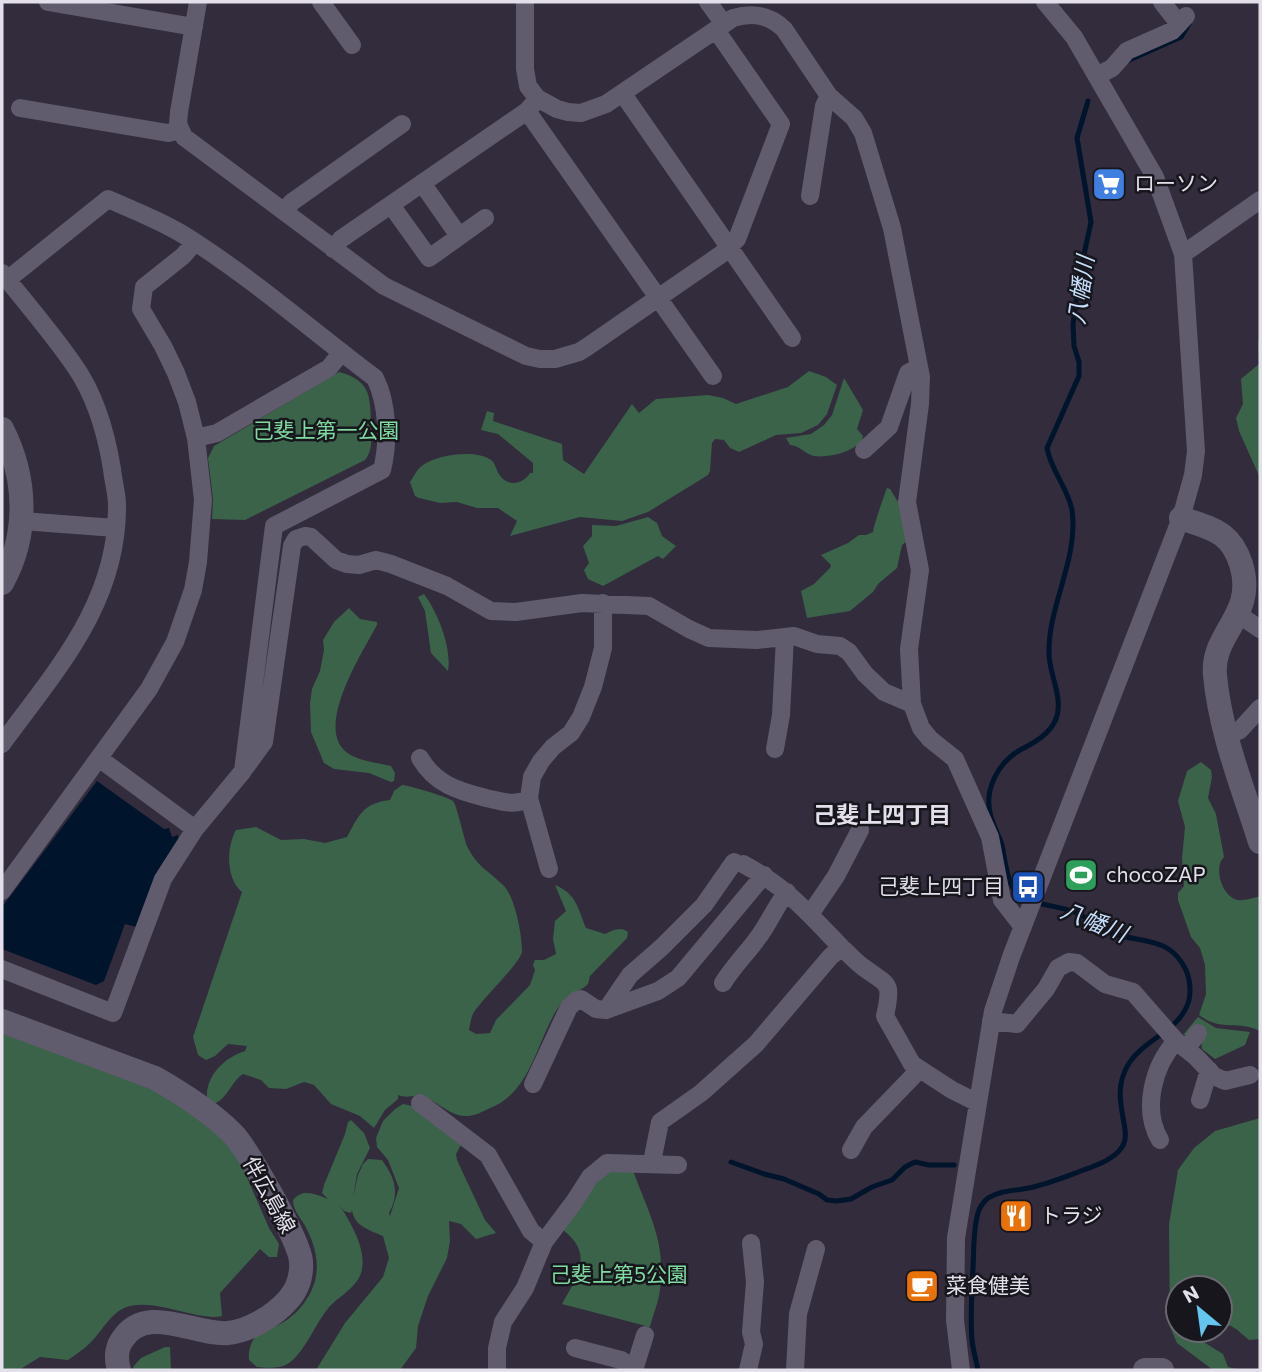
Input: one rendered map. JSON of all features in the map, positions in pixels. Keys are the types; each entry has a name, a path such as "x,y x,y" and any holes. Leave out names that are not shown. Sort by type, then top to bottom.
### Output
{"main road":[{"path":"2,429 19,476 22,521 14,555 2,583"},
{"path":"1181,518 1223,533 1233,544 1245,584 1243,602 1219,649 1215,665 1227,736 1260,842"},
{"name":"伴広島線","path":"2,1021 155,1078 201,1108 244,1147 300,1254 301,1270 297,1287 288,1301 275,1312 250,1327 230,1333 161,1322 142,1324 129,1332 120,1344 116,1369"},
{"path":"1145,1370 1161,1370"}],"street":[{"path":"48,2 194,27"},
{"path":"198,2 179,112 180,130 184,138 384,286 512,351 540,359 563,358 579,352 658,299 737,239 781,124 720,27 708,2"},
{"path":"321,2 352,45"},
{"path":"525,2 526,78 532,104 658,299 713,376"},
{"path":"961,1370 955,1320 956,1238 991,1021 999,990 1032,901 1181,518 1196,451 1183,254 1155,177 1074,37 1045,2"},
{"path":"1097,76 1112,68 1127,51 1172,31 1182,20 1162,2"},
{"path":"333,248 341,239 532,104 580,113 606,104 720,27 744,15 756,15 775,21 784,29 829,96 854,118 868,147 892,228 919,367 920,404 907,502 920,569 909,649 912,704 925,733 955,759 990,837 1002,900 1023,927"},
{"path":"623,94 792,338"},
{"path":"810,195 824,106 829,96"},
{"path":"20,108 168,133 180,130"},
{"path":"284,211 292,202 402,124"},
{"path":"422,183 459,236"},
{"path":"2,744 73,647 89,619 108,573 116,528 117,504 108,445 94,403 74,364 5,276 108,199 195,242 278,301 375,378 382,391 387,451 382,470 274,526 243,771"},
{"path":"1183,254 1260,200"},
{"path":"391,205 429,258 485,218"},
{"path":"2,891 100,759 163,668 185,617 198,562 204,500 196,438 187,402 173,366 141,309 144,287 183,256 195,242"},
{"path":"196,438 217,433 330,368 341,353"},
{"path":"864,450 890,426 908,373 919,367"},
{"path":"22,521 116,528"},
{"path":"2,970 113,1013 163,879 195,829 264,742 292,546 296,539 310,537 336,560 347,564 359,565 376,560 391,564 456,590 491,611 516,612 554,605 603,603 649,606 709,638 757,640 794,636 817,644 839,646 849,652 865,674 884,692 912,704"},
{"path":"549,869 529,798 532,776 553,747 576,726 589,697 603,648 603,603"},
{"path":"1238,614 1260,629"},
{"path":"775,749 785,637"},
{"path":"1227,736 1240,730 1260,708"},
{"path":"420,758 432,775 458,792 499,802 519,802 529,798"},
{"path":"100,759 195,829"},
{"path":"811,913 836,876 860,830"},
{"path":"606,1010 630,975 704,905 739,863 764,875 787,892 811,913 863,968 884,982 889,996 885,1016 906,1056 919,1070 978,1102"},
{"path":"533,1084 569,1007 581,999 596,1009 606,1010 658,991 678,978 764,875"},
{"path":"723,983 758,939 787,892"},
{"path":"652,1162 660,1122 701,1093 748,1052 831,956 842,948"},
{"path":"991,1021 1017,1024 1058,968 1069,962 1084,966 1105,984 1133,992 1174,1038 1225,1081 1250,1075"},
{"path":"1160,1140 1152,1123 1156,1074 1174,1038 1198,1033"},
{"path":"851,1150 864,1127 919,1070"},
{"path":"1200,1100 1209,1070"},
{"path":"420,1103 488,1156 531,1231 544,1242"},
{"path":"498,1370 497,1348 503,1322 525,1288 544,1242 597,1170 607,1163 652,1162 678,1165"},
{"path":"748,1370 754,1344 751,1332 755,1282 751,1243"},
{"path":"795,1370 798,1314 816,1250"},
{"path":"575,1348 621,1360 634,1369 645,1335"}],"green space":[{"path":"1260,329 1260,478 1236,418 1243,404 1241,379 1259,364"},
{"path":"809,371 826,377 837,385 827,414 818,425 801,433 776,435 739,452 730,448 724,440 715,439 712,443 708,475 648,512 622,521 580,517 510,536 517,521 498,508 477,508 457,502 440,503 419,498 415,496 410,482 417,471 429,461 467,454 491,460 502,478 510,483 519,482 533,473 533,463 498,434 481,430 487,411 494,413 493,421 562,444 563,460 584,474 632,404 639,413 656,399 708,395 736,404 788,387"},
{"name":"己斐上第一公園","path":"339,372 358,380 367,393 371,441 365,460 245,520 212,519 213,499 208,458 214,446"},
{"path":"844,378 863,410 857,429 863,436 862,442 840,454 827,456 814,456 790,445 786,438 811,434 824,425 832,415"},
{"path":"887,488 898,502 903,504 906,542 902,545 897,568 850,611 807,618 801,591 814,584 831,565 821,555 859,535 873,532"},
{"path":"648,517 657,523 662,536 676,546 663,559 658,556 603,586 588,579 584,570 589,563 583,546 592,536 592,525 616,526"},
{"path":"424,594 443,631 448,652 448,671 431,653 425,611 418,597"},
{"path":"349,608 360,619 377,622 377,625 344,690 336,728 339,743 353,756 391,766 395,773 394,781 391,782 369,773 334,769 324,763 311,732 310,703 312,689 320,671 323,640 334,622"},
{"path":"1201,762 1211,770 1208,798 1216,814 1224,857 1219,874 1224,888 1232,898 1238,900 1260,896 1260,1031 1245,1026 1222,1025 1199,1015 1206,994 1205,965 1200,948 1191,937 1178,900 1178,893 1184,886 1182,858 1185,827 1178,801 1187,771"},
{"path":"402,785 453,801 467,846 479,864 507,890 517,916 522,944 520,956 477,1008 469,1030 476,1034 490,1033 496,1020 530,985 535,960 544,960 556,954 553,939 555,921 566,911 555,885 572,898 586,928 605,934 623,929 628,932 627,938 590,976 588,984 562,1002 525,1077 515,1090 503,1101 478,1114 462,1116 424,1097 398,1095 398,1099 385,1110 374,1128 360,1116 331,1104 314,1085 304,1082 286,1089 269,1088 261,1080 243,1074 223,1098 214,1104 207,1099 213,1075 230,1058 245,1051 247,1046 228,1044 206,1060 198,1055 193,1037 242,892 233,879 229,863 230,845 236,830 256,827 281,840 304,839 325,843 347,837 363,811 374,804 390,800 394,791"},
{"path":"1198,1017 1216,1028 1250,1032 1245,1045 1215,1059 1202,1049 1201,1041 1189,1034 1183,1035"},
{"path":"2,1031 102,1061 194,1111 229,1146 242,1166 269,1228 279,1244 277,1257 269,1257 260,1249 220,1293 222,1316 201,1316 161,1307 135,1305 119,1311 90,1343 68,1360 40,1357 19,1370 2,1370"},
{"path":"403,1104 413,1106 463,1141 456,1154 457,1160 485,1220 496,1233 476,1239 461,1224 449,1221 447,1258 428,1296 418,1326 416,1348 400,1370 316,1370 345,1323 383,1277 389,1258 383,1236 363,1227 352,1210 351,1213 344,1211 339,1204 362,1252 362,1269 358,1280 330,1306 295,1358 282,1366 257,1367 249,1360 253,1340 260,1333 288,1319 299,1309 312,1290 316,1276 317,1263 313,1243 293,1200 305,1193 328,1199 322,1193 324,1185 351,1120 364,1133 370,1148 357,1174 353,1198 363,1164 368,1159 382,1160 390,1173 395,1192 390,1216 399,1188 388,1160 377,1147 376,1138 383,1121"},
{"path":"1260,1118 1260,1339 1249,1340 1234,1328 1234,1274 1169,1274 1169,1224 1178,1170 1194,1148 1215,1131"},
{"name":"己斐上第5公園","path":"632,1168 655,1230 661,1260 659,1296 650,1327 562,1304 578,1274 581,1256 573,1239 563,1230 604,1176 614,1170"},
{"path":"1178,1344 1207,1344 1223,1354 1228,1367 1237,1369 1213,1370"},
{"path":"170,1347 171,1370 134,1370 133,1367 141,1358"}],"water":[{"path":"97,781 164,829 169,828 172,837 178,835 179,841 137,927 125,924 104,981 96,985 2,949 2,907"}],"waterway":[{"path":"1127,61 1181,37 1189,24"},
{"name":"八幡川","path":"978,1370 972,1340 971,1313 974,1233 981,1207 988,1198 996,1194 1052,1182 1098,1165 1118,1152 1125,1140 1120,1101 1122,1077 1135,1056 1178,1020 1185,1011 1190,993 1186,970 1180,959 1164,946 1109,932 1077,913 1026,899 1018,893 1008,875 1002,845 989,807 991,787 999,770 1012,756 1046,734 1058,711 1049,653 1050,635 1068,564 1073,528 1070,502 1047,448 1079,376 1073,324 1091,222 1077,138 1088,101"},
{"path":"731,1162 784,1179 827,1200 837,1201 851,1199 892,1180 905,1167 915,1162 954,1165"}],"place":[{"name":"ローソン","path":"1109,184"},
{"name":"chocoZAP","path":"1081,875"},
{"name":"己斐上四丁目","path":"1028,887"},
{"name":"トラジ","path":"1016,1216"},
{"name":"菜食健美","path":"922,1286"}],"district":[{"name":"己斐上四丁目","path":"882,815"}]}
